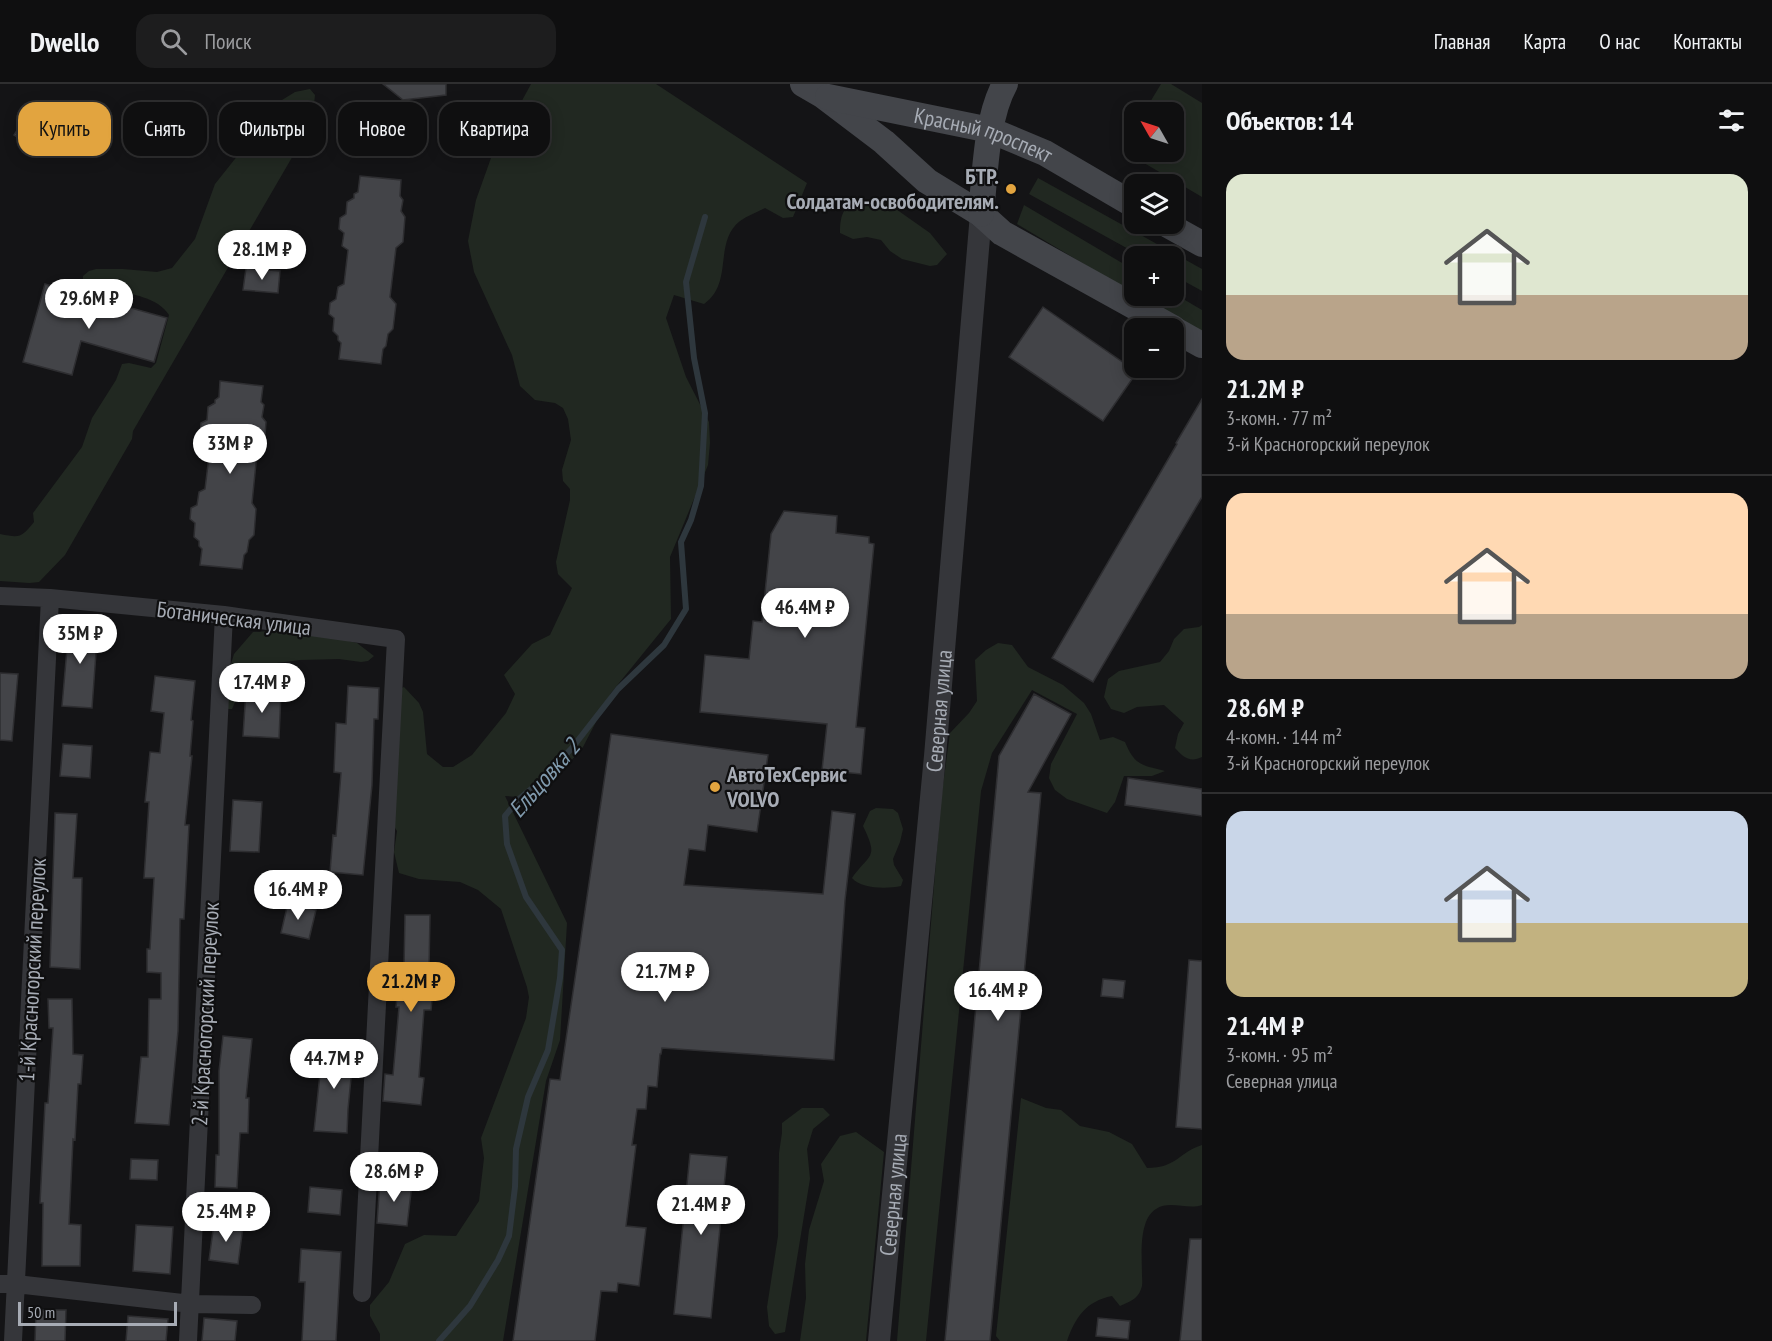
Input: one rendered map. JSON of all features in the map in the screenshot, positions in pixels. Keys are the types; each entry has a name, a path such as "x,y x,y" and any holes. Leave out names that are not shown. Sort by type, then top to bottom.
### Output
{"main road":[{"name":"Северная улица","path":"981,214 990,130 999,94 1005,84"},
{"name":"Красный проспект","path":"813,90 990,130 1046,153 1124,199"},
{"name":"Красный проспект","path":"813,90 884,142 927,181 981,214 1002,233 1153,318"},
{"path":"1184,234 1202,244"},
{"name":"Красный проспект","path":"1184,335 1202,345"}],"street":[{"name":"Северная улица","path":"879,1341 934,766 981,214"},
{"name":"Ботаническая улица","path":"0,596 50,598 224,615 396,639 362,1293"},
{"name":"1-й Красногорский переулок","path":"13,1341 8,1284 50,598"},
{"name":"2-й Красногорский переулок","path":"188,1341 224,615"},
{"path":"8,1284 190,1304 252,1305"}],"shaded area":[{"path":"531,84 656,84 807,183 793,217 783,218 765,208 740,221 727,240 721,274 713,295 704,304 674,295 666,318 686,377 709,422 710,443 708,465 670,557 671,619 611,693 583,747 550,785 533,798 505,796 567,923 560,1040 546,1081 503,1341 380,1341 380,1334 370,1316 370,1305 389,1282 405,1244 424,1235 456,1236 479,1201 484,1158 481,1138 526,1018 529,997 501,909 478,890 460,882 419,879 399,873 394,852 397,831 387,815 395,691 404,687 419,703 423,712 427,754 443,767 453,767 472,755 506,713 515,694 504,675 532,644 550,635 572,588 558,574 556,562 570,500 570,489 563,481 562,470 571,440 568,419 563,408 555,403 535,400 520,386 512,355 474,272 468,241 476,200 492,156 550,156 550,102 521,102"},
{"path":"1161,84 1171,84 1202,103 1202,197 1184,186 1184,174 1163,174 1142,162 1184,162 1184,102 1150,102"},
{"path":"310,89 315,95 314,102 280,102 295,92"},
{"path":"237,156 293,156 133,431 132,439 65,555 39,582 0,581 0,534 20,536 34,522 33,513 82,447 92,418 116,380 122,364 129,363 151,368 156,363 169,315 164,309 144,297 90,287 83,284 83,276 96,269 157,272 172,268 195,239 215,184"},
{"path":"1038,178 1124,226 1124,234 1139,234 1161,246 1124,247 1029,194"},
{"path":"861,197 873,205 893,207 930,233 947,254 937,265 930,266 902,259 890,251 881,240 867,237 853,239 840,233 844,211"},
{"path":"1024,205 1124,264 1124,288 1017,224"},
{"path":"1184,259 1202,269 1202,291 1184,281"},
{"path":"1184,299 1202,310 1202,334 1184,323 1184,318 1175,318 1154,306 1184,306"},
{"path":"1202,625 1202,757 1190,759 1175,748 1178,734 1184,723 1164,705 1137,707 1124,713 1111,709 1104,697 1108,679 1119,671 1160,662 1169,651 1174,639 1184,629"},
{"path":"303,629 357,643 374,656 368,661 361,662 339,659 277,663 263,671 249,687 241,689 232,709 224,709 224,687 234,654 253,632"},
{"path":"998,643 1012,645 1028,667 1063,685 1084,703 1091,714 1100,740 1113,737 1125,742 1132,756 1140,763 1165,771 1152,776 1124,776 1115,802 1107,813 1067,799 1055,790 1049,778 1051,764 1077,714 1032,690 992,753 981,791 926,1341 897,1341 941,800 950,733 977,701 975,660"},
{"path":"876,808 893,809 898,813 903,829 893,859 903,880 901,886 882,888 868,886 852,878 870,855 871,845 863,826 870,811"},
{"path":"1021,1098 1046,1108 1061,1110 1080,1126 1109,1132 1132,1144 1147,1168 1172,1163 1202,1145 1202,1205 1161,1206 1150,1214 1144,1230 1142,1284 1138,1295 1120,1306 1112,1296 1088,1306 1078,1318 1067,1341 1000,1341 996,1336"},
{"path":"802,1108 823,1108 830,1115 813,1129 807,1149 810,1179 785,1332 775,1334 769,1326 767,1307 778,1236 779,1153 782,1123"},
{"path":"856,1132 884,1152 866,1341 800,1341 806,1298 805,1264 809,1230 824,1181 821,1164 840,1136"}],"building":[{"path":"383,84 446,84 446,95 403,100"},
{"path":"360,176 401,180 400,196 403,200 401,211 405,217 403,242 396,248 390,297 396,304 393,329 388,334 381,364 339,359 341,343 333,331 334,318 329,314 330,303 336,299 338,287 344,284 348,250 342,246 344,233 339,229 340,218 346,214 347,202 358,192"},
{"path":"246,268 280,271 278,293 243,290"},
{"path":"45,284 167,318 154,362 81,341 72,375 23,362"},
{"path":"1043,307 1124,363 1124,378 1133,378 1103,421 1009,357"},
{"path":"220,381 263,386 262,417 266,422 264,448 257,453 252,503 256,509 254,535 249,540 242,569 200,565 202,549 199,541 194,537 195,523 190,519 191,508 197,505 199,492 205,489 209,456 203,452 205,439 200,434 201,423 207,420 208,407 219,397"},
{"path":"1202,399 1202,497 1093,682 1052,658"},
{"path":"784,511 837,516 836,533 869,537 869,543 874,544 856,727 865,728 861,774 822,770 827,724 700,712 705,655 749,659 753,621 762,622 771,534"},
{"path":"73,619 95,621 94,639 97,639 92,708 62,706 68,637 71,637"},
{"path":"0,673 18,674 12,741 0,740"},
{"path":"155,676 195,681 191,720 193,721 190,756 192,756 185,825 189,825 184,919 180,919 178,1031 169,1125 135,1123 141,1057 148,1057 149,999 161,999 161,973 147,972 154,878 144,878 149,802 145,802 150,752 160,753 164,713 151,711"},
{"path":"348,686 379,688 378,719 374,719 372,785 363,875 330,872 333,835 336,836 341,773 334,772 336,723 346,724"},
{"path":"246,690 281,692 279,738 243,736"},
{"path":"1034,694 1071,714 1028,792 1041,793 990,1341 945,1341 999,756"},
{"path":"611,734 768,755 757,832 708,825 705,851 689,849 684,885 823,894 832,811 855,814 845,900 834,1060 662,1048 657,1087 648,1086 646,1109 637,1109 632,1145 636,1145 626,1226 646,1228 639,1286 618,1283 617,1292 601,1291 595,1341 513,1341 550,1079 560,1080"},
{"path":"63,744 92,746 90,778 60,776"},
{"path":"1128,778 1202,789 1202,816 1125,805"},
{"path":"233,800 262,802 259,852 230,851"},
{"path":"55,813 77,814 73,878 82,878 80,969 50,967"},
{"path":"288,903 316,910 309,939 281,933"},
{"path":"405,915 430,915 429,968 435,969 431,1010 424,1010 419,1077 424,1078 421,1105 383,1101 385,1074 393,1075 400,966 404,966"},
{"path":"1189,960 1202,961 1202,1129 1176,1127"},
{"path":"1103,979 1125,981 1123,998 1101,996"},
{"path":"48,999 72,999 73,1054 83,1055 81,1084 78,1084 75,1140 73,1139 69,1224 81,1225 80,1266 42,1266 43,1203 40,1203 45,1103 48,1103 53,1028 49,1028"},
{"path":"223,1036 252,1039 246,1098 249,1098 248,1133 240,1133 237,1188 215,1187 216,1155 219,1155 219,1071"},
{"path":"323,1045 354,1048 347,1133 314,1131"},
{"path":"690,1154 727,1157 711,1318 674,1314"},
{"path":"131,1159 158,1160 157,1180 130,1179"},
{"path":"380,1180 412,1184 407,1226 377,1223"},
{"path":"310,1187 342,1190 340,1215 308,1212"},
{"path":"214,1223 243,1227 238,1264 209,1260"},
{"path":"136,1225 173,1227 170,1274 133,1271"},
{"path":"1190,1239 1202,1239 1202,1341 1180,1341"},
{"path":"301,1249 341,1252 336,1341 302,1341 305,1282 299,1282"},
{"path":"36,1310 66,1310 65,1341 35,1341"},
{"path":"128,1316 168,1319 166,1341 126,1341"},
{"path":"204,1318 237,1321 235,1341 202,1341"},
{"path":"1098,1318 1130,1321 1128,1339 1096,1336"}],"waterway":[{"name":"Ельцовка 2","path":"439,1341 470,1306 498,1260 509,1236 515,1187 516,1149 528,1097 548,1050 560,978 562,950 526,897 507,844 505,816 520,798 541,781 572,748 618,689 664,645 686,609 681,542 691,520 701,486 705,413 694,358 686,282 705,217"}],"place":[{"name":"БТР. Солдатам-освободителям.","path":"1011,189"},
{"name":"АвтоТехСервис VOLVO","path":"715,787"}]}
